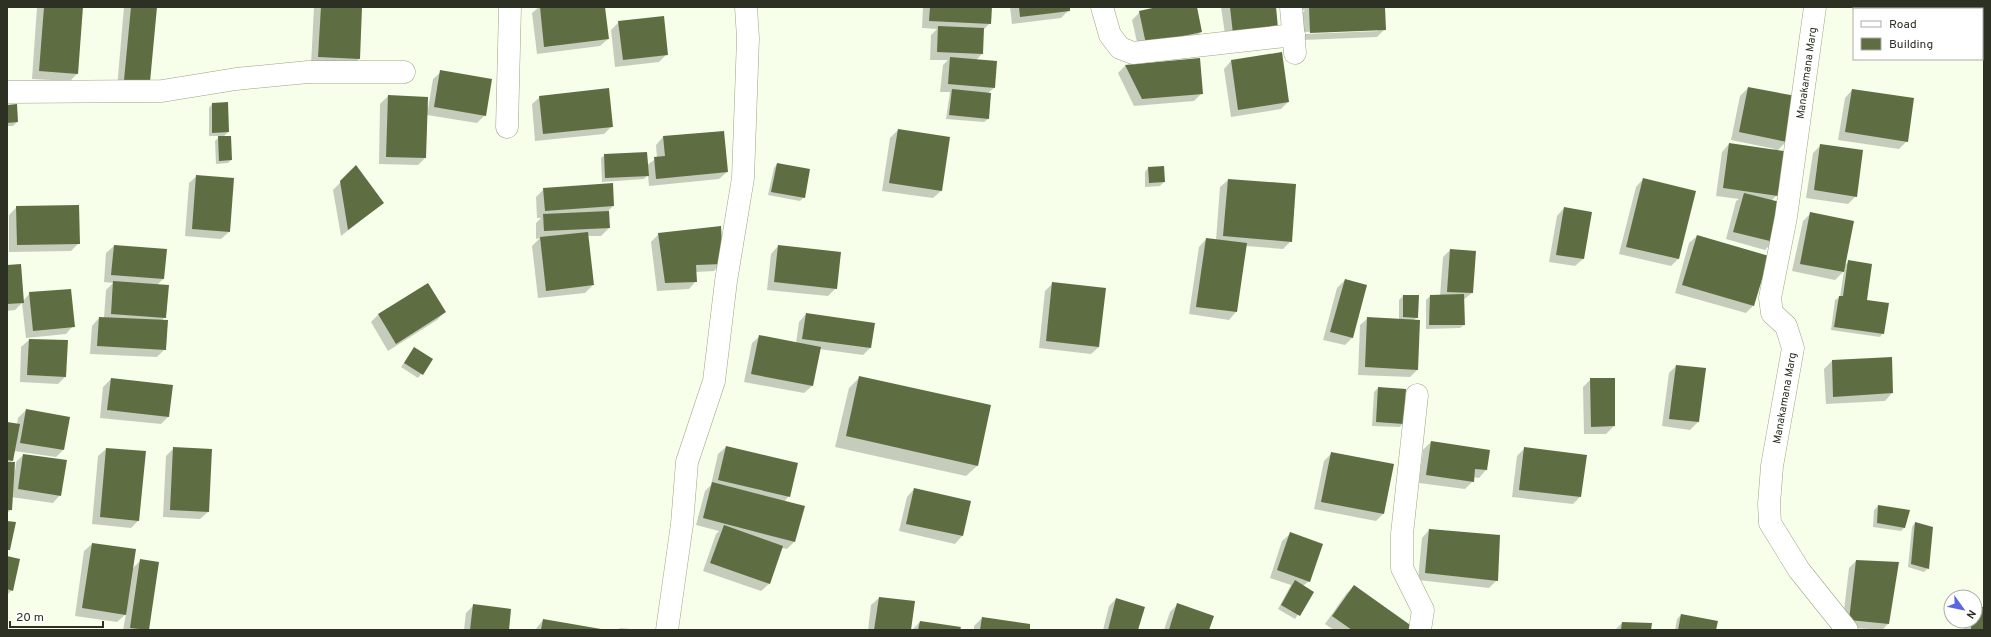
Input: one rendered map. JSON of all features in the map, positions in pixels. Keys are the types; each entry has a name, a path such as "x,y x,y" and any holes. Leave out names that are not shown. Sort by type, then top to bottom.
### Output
{"street":[{"path":"507,127 510,7"},
{"path":"667,630 682,524 687,462 714,381 726,281 743,178 748,38 746,7"},
{"path":"1102,7 1110,35 1120,48 1133,52 1295,44 1291,7"},
{"name":"Manakamana Marg","path":"1815,7 1786,218 1770,298 1772,313 1786,326 1793,348 1772,466 1769,510 1770,523 1799,570 1847,630"},
{"path":"7,92 162,91 236,78 308,72 404,72"},
{"path":"1417,395 1402,534 1402,568 1423,610 1420,630"}],"building":[{"path":"44,7 83,7 78,74 39,71"},
{"path":"131,7 157,7 150,82 124,80"},
{"path":"321,7 362,7 360,59 318,57"},
{"path":"540,7 605,7 609,39 544,47"},
{"path":"930,7 992,7 991,24 929,21"},
{"path":"1019,7 1070,7 1070,11 1020,17"},
{"path":"1157,7 1197,7 1202,32 1146,44 1139,11"},
{"path":"1230,7 1276,7 1278,28 1233,34"},
{"path":"1309,7 1385,7 1386,30 1310,33"},
{"path":"664,16 668,55 623,60 618,21"},
{"path":"938,26 984,28 983,54 937,52"},
{"path":"1282,52 1289,102 1238,110 1231,60"},
{"path":"950,57 997,61 995,88 948,84"},
{"path":"1200,58 1203,94 1142,99 1125,65"},
{"path":"440,70 492,79 486,116 434,107"},
{"path":"1748,87 1796,96 1787,142 1739,132"},
{"path":"609,88 613,127 543,134 539,96"},
{"path":"952,89 991,93 989,119 949,115"},
{"path":"1852,89 1914,98 1908,142 1845,132"},
{"path":"388,95 428,97 426,158 386,157"},
{"path":"228,102 229,132 212,133 212,103"},
{"path":"17,104 18,122 7,123 7,105"},
{"path":"898,129 950,137 942,191 889,183"},
{"path":"724,131 728,172 656,179 654,157 665,156 663,136"},
{"path":"218,136 231,136 232,160 219,161"},
{"path":"1729,143 1784,151 1778,196 1723,188"},
{"path":"1820,144 1863,150 1857,197 1814,190"},
{"path":"647,152 649,176 605,178 604,154"},
{"path":"777,163 810,169 805,198 771,192"},
{"path":"356,165 384,203 348,230 340,181"},
{"path":"1164,166 1165,182 1149,183 1148,167"},
{"path":"196,175 234,178 230,232 192,229"},
{"path":"1643,178 1696,191 1679,259 1626,247"},
{"path":"1228,179 1296,184 1292,242 1223,236"},
{"path":"613,183 614,206 545,211 543,188"},
{"path":"1744,193 1784,203 1774,242 1733,232"},
{"path":"79,205 80,244 17,245 16,206"},
{"path":"1564,207 1592,212 1584,259 1556,255"},
{"path":"609,211 610,228 544,231 543,214"},
{"path":"1810,212 1854,221 1844,272 1800,264"},
{"path":"721,226 723,264 696,265 697,282 665,283 658,233"},
{"path":"588,232 594,285 546,291 540,237"},
{"path":"1697,235 1769,256 1754,306 1682,285"},
{"path":"1206,238 1247,243 1237,312 1196,307"},
{"path":"114,245 167,249 164,279 111,275"},
{"path":"778,245 841,252 837,289 774,282"},
{"path":"1450,249 1476,251 1473,293 1447,292"},
{"path":"1848,260 1872,264 1867,300 1889,303 1884,334 1834,327 1839,296 1843,296"},
{"path":"21,264 24,303 7,304 7,265"},
{"path":"1345,279 1367,285 1353,338 1330,332"},
{"path":"113,281 169,285 166,318 111,314"},
{"path":"1052,282 1106,288 1099,347 1046,341"},
{"path":"428,283 446,312 396,344 378,314"},
{"path":"71,289 75,327 33,331 29,292"},
{"path":"1464,294 1465,325 1429,325 1430,295"},
{"path":"1403,295 1419,295 1418,318 1403,317"},
{"path":"806,313 875,323 871,348 802,339"},
{"path":"99,317 168,320 166,350 97,346"},
{"path":"1367,317 1420,320 1418,370 1365,367"},
{"path":"759,335 821,347 813,386 751,374"},
{"path":"29,339 68,340 66,377 27,375"},
{"path":"414,347 433,359 423,375 404,363"},
{"path":"1892,357 1893,393 1833,397 1832,360"},
{"path":"1676,365 1706,368 1699,422 1669,419"},
{"path":"859,376 991,405 978,466 846,436"},
{"path":"111,378 173,385 169,417 107,410"},
{"path":"1590,378 1615,378 1615,426 1591,427"},
{"path":"1378,387 1406,389 1404,424 1376,422"},
{"path":"26,409 70,417 64,450 20,443"},
{"path":"7,422 20,424 13,461 7,460"},
{"path":"1431,441 1490,450 1487,470 1475,469 1474,482 1426,475"},
{"path":"726,446 798,463 790,497 718,480"},
{"path":"173,447 212,449 209,512 170,510"},
{"path":"1524,447 1587,455 1581,497 1519,490"},
{"path":"106,448 146,451 139,521 100,517"},
{"path":"1331,452 1394,464 1384,514 1321,502"},
{"path":"23,454 67,460 61,496 18,489"},
{"path":"7,462 15,462 12,510 7,510"},
{"path":"712,482 805,506 795,542 703,518"},
{"path":"914,488 971,501 963,536 906,524"},
{"path":"1878,505 1910,510 1905,528 1877,523"},
{"path":"7,521 16,522 10,550 7,550"},
{"path":"1915,522 1933,527 1929,569 1911,564"},
{"path":"724,525 783,546 770,584 710,563"},
{"path":"1429,529 1500,535 1498,581 1425,573"},
{"path":"1290,532 1323,544 1310,582 1277,570"},
{"path":"92,543 136,549 126,615 82,608"},
{"path":"7,556 20,559 13,591 7,589"},
{"path":"140,559 159,562 149,630 130,628"},
{"path":"1856,560 1899,562 1889,624 1849,620"},
{"path":"1295,580 1314,592 1300,616 1281,605"},
{"path":"1354,585 1413,627 1412,630 1352,630 1332,616"},
{"path":"879,597 915,601 911,630 874,630"},
{"path":"1116,598 1145,607 1138,630 1108,630"},
{"path":"1177,603 1214,616 1209,630 1169,630"},
{"path":"473,604 511,609 509,630 470,630"},
{"path":"1984,607 1984,630 1971,630 1983,629"},
{"path":"1681,614 1718,621 1716,630 1678,630"},
{"path":"982,617 1030,624 1030,630 980,630"},
{"path":"543,619 601,629 601,630 541,630"},
{"path":"920,621 961,627 960,630 918,630"},
{"path":"1622,622 1652,623 1651,630 1621,630"}]}
